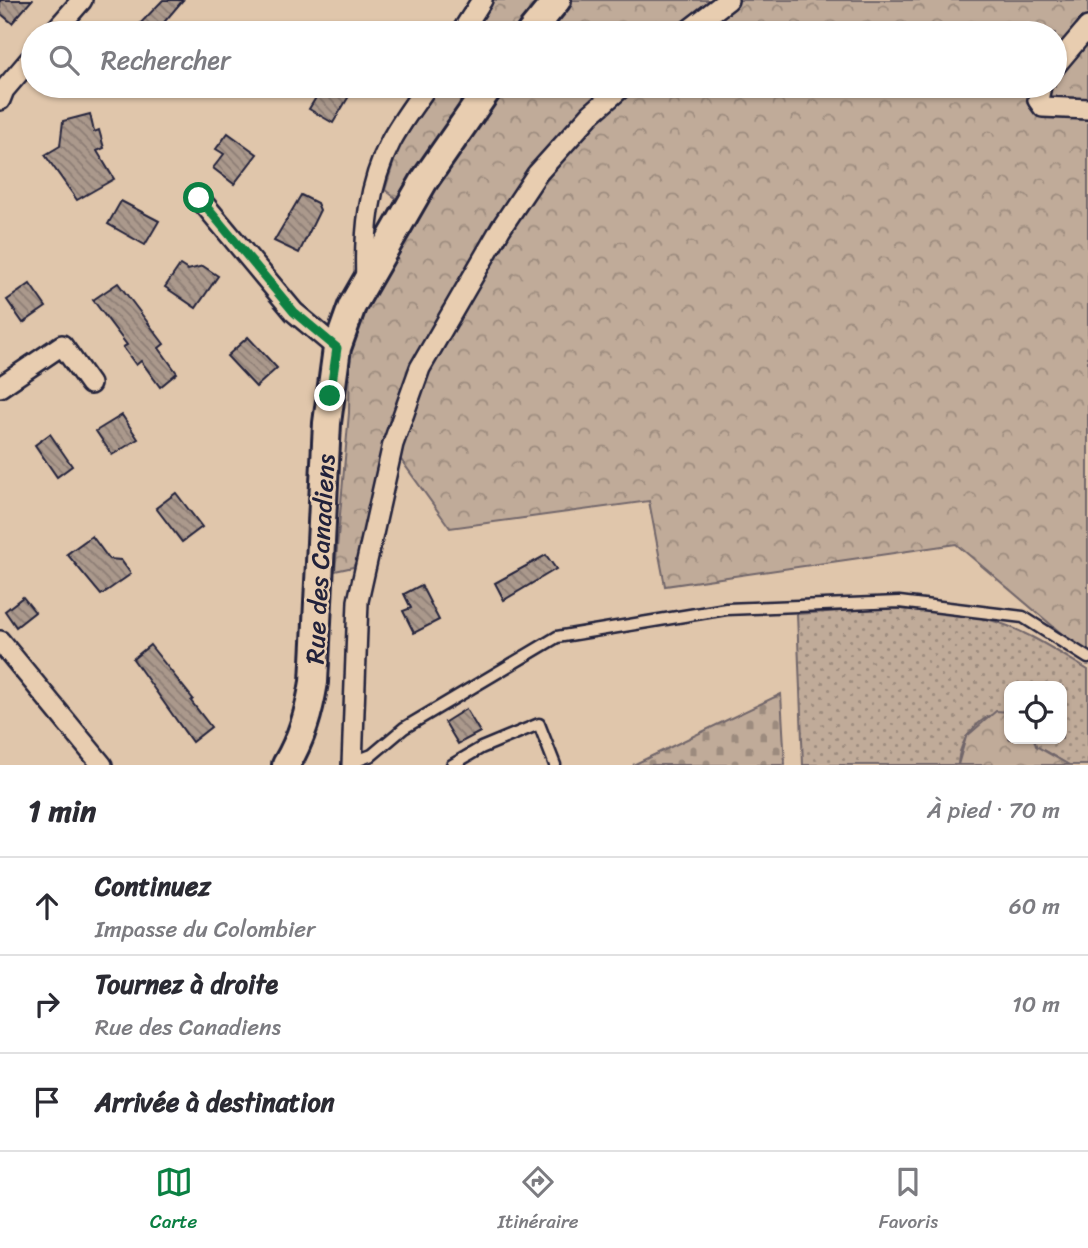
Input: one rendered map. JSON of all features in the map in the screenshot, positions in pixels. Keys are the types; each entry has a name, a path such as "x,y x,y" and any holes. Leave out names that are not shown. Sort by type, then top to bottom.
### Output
{"main road":[{"path":"540,21 557,0"},
{"name":"Rue des Canadiens","path":"286,765 298,744 309,712 314,682 327,423 337,348 352,306 424,181 482,98"}],"street":[{"path":"64,21 82,0"},
{"path":"469,21 482,0"},
{"path":"701,21 728,0"},
{"path":"1067,52 1088,27"},
{"path":"0,100 4,90 21,70"},
{"path":"366,282 365,228 370,200 390,142 419,98"},
{"path":"358,761 353,673 358,601 393,444 420,368 501,228 537,174 591,114 609,98"},
{"path":"1038,98 1043,107 1088,110"},
{"path":"199,198 294,312 337,348"},
{"path":"0,387 62,345 90,384"},
{"path":"0,641 102,765"}],"lane":[{"path":"358,761 404,728 557,637 726,609 899,602 1023,617 1088,658"},
{"path":"452,765 481,748 538,724 555,765"},
{"path":"358,761 377,765"}],"green space":[{"path":"491,0 1088,0 1088,656 956,544 665,586 649,501 450,528 386,439 362,551 353,567 335,571 349,413 350,352 371,298 418,215 385,190 397,151 430,98 1067,98 1067,21 478,21"},
{"path":"886,608 951,613 990,620 1028,635 1088,670 1088,765 1069,765 1035,744 1067,744 1067,681 1004,681 1004,712 990,716 974,728 963,745 958,765 803,765 797,614"},
{"path":"781,694 785,765 633,765"},
{"path":"996,711 1004,712 1004,744 1035,744 1069,765 958,765 966,737"}],"building":[{"path":"0,0 32,0 12,23 0,13"},
{"path":"163,0 183,0 165,21 143,21"},
{"path":"316,98 348,98 333,123 309,109"},
{"path":"90,114 94,132 99,130 104,148 97,151 114,179 77,200 45,155 60,146 63,121"},
{"path":"228,133 257,154 234,184 213,168 224,154 216,149"},
{"path":"301,195 317,203 320,210 299,253 274,241"},
{"path":"121,201 159,221 145,245 108,224"},
{"path":"180,265 188,270 203,266 218,276 196,308 165,287"},
{"path":"118,283 164,344 159,348 177,373 160,387 141,361 136,365 123,347 127,345 93,300"},
{"path":"30,284 46,307 23,323 7,300"},
{"path":"248,337 277,368 256,387 227,356"},
{"path":"122,415 138,439 112,455 96,431"},
{"path":"50,434 72,466 57,477 35,445"},
{"path":"176,493 202,527 182,542 156,508"},
{"path":"92,536 109,559 121,560 131,574 101,595 67,554"},
{"path":"546,555 556,569 504,600 495,583"},
{"path":"421,585 439,620 414,633 403,611 411,608 404,594"},
{"path":"23,597 35,612 16,627 5,611"},
{"path":"150,645 193,699 191,701 211,727 192,742 133,659"},
{"path":"466,709 480,732 458,744 445,722"}],"route":[{"path":"199,198 294,312 337,348 330,396"}]}
